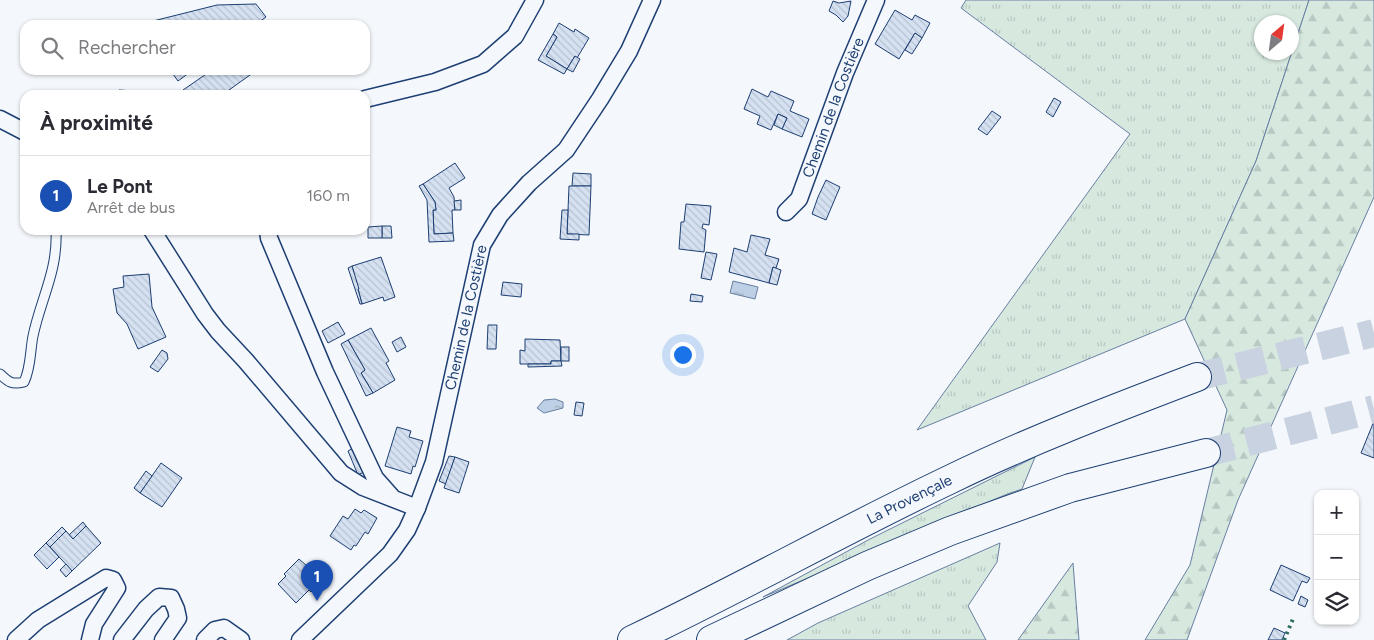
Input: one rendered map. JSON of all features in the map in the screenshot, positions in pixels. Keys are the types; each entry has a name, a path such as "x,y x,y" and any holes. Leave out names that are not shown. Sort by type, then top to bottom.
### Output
{"highway":[{"name":"La Provençale","path":"632,640 950,480 1103,413 1197,378"},
{"path":"711,640 867,566 950,531 1070,488 1206,453"}],"street":[{"path":"370,98 435,82 483,64 514,36 535,0"},
{"name":"Chemin de la Costière","path":"300,640 390,554 407,530 434,462 482,245 500,216 529,184 566,150 629,51 652,0"},
{"name":"Chemin de la Costière","path":"786,212 799,199 845,73 876,0"},
{"path":"0,119 20,129"},
{"path":"155,235 205,314 218,331 341,473 364,487 391,496 417,508"},
{"path":"269,235 325,372 375,478 391,496"},
{"path":"16,640 38,620 106,578 113,580 117,588 94,624 90,640"},
{"path":"122,640 146,609 159,597 171,598 178,618 163,640"},
{"path":"206,640 215,630 224,628 241,640"}],"lane":[{"path":"0,374 9,383 16,384 24,382 28,374 33,336 54,264 56,235"}],"green space":[{"path":"966,0 1309,0 1299,31 1299,15 1254,15 1254,60 1289,60 1256,161 1185,319 917,430 1130,134 961,8"},
{"path":"1309,0 1374,0 1374,197 1238,500 1187,640 1145,640 1190,565 1227,410 1185,319 1256,161 1289,60 1299,60 1299,30"},
{"path":"1035,457 1022,489 763,597 870,539"},
{"path":"1000,543 997,562 968,606 986,640 787,640 818,623"},
{"path":"1073,563 1079,640 1018,640"}],"water":[{"path":"733,281 758,287 755,299 730,293"},
{"path":"555,399 563,402 563,408 544,413 537,408 544,400"}],"building":[{"path":"833,1 839,3 851,1 848,16 843,22 829,11"},
{"path":"256,4 266,17 262,20 157,20 217,5"},
{"path":"895,10 912,20 915,15 930,23 922,38 915,33 899,59 875,44"},
{"path":"559,23 574,32 575,29 589,38 577,58 575,56 567,69 546,56 557,37 553,34"},
{"path":"915,33 922,38 912,54 905,50"},
{"path":"553,34 557,37 546,56 567,69 564,74 538,60"},
{"path":"575,56 580,59 573,72 567,69"},
{"path":"174,75 186,75 178,81"},
{"path":"205,75 250,75 229,90 183,90"},
{"path":"752,89 768,97 771,91 794,101 790,111 809,119 802,137 782,129 787,118 778,114 771,130 757,124 760,116 744,109"},
{"path":"1054,98 1061,102 1053,117 1046,112"},
{"path":"992,111 1001,117 987,135 978,129"},
{"path":"778,114 787,118 782,129 774,125"},
{"path":"455,163 465,178 449,188 454,197 455,210 452,210 453,233 434,234 433,210 436,210 435,202 423,184"},
{"path":"573,173 591,174 591,186 572,186"},
{"path":"826,180 840,187 826,220 812,214"},
{"path":"423,184 435,202 436,210 433,210 434,234 453,233 454,241 429,242 427,200 419,186"},
{"path":"569,186 591,186 589,235 567,234"},
{"path":"461,200 461,210 455,210 454,201"},
{"path":"686,204 711,206 709,225 703,224 702,228 706,230 704,252 679,249 681,222 684,222"},
{"path":"562,210 568,210 567,234 579,234 579,240 560,239"},
{"path":"382,226 391,226 392,238 382,238"},
{"path":"382,226 382,238 368,238 370,227"},
{"path":"751,235 770,239 765,255 779,259 776,268 773,267 769,283 729,272 734,248 747,252"},
{"path":"706,252 717,254 711,280 701,278"},
{"path":"381,257 395,297 384,301 383,297 362,304 352,266"},
{"path":"352,266 362,304 360,304 348,268"},
{"path":"773,267 781,270 777,285 769,283"},
{"path":"149,274 152,307 166,337 138,349 127,324 117,313 113,289 124,287 123,276"},
{"path":"503,282 522,284 521,297 501,295"},
{"path":"691,294 703,296 702,302 690,301"},
{"path":"338,322 345,334 328,343 322,331"},
{"path":"488,325 497,325 496,349 487,349"},
{"path":"371,328 389,361 386,363 395,380 373,393 361,373 365,370 348,340"},
{"path":"401,337 406,347 397,352 392,342"},
{"path":"525,339 560,340 561,361 551,361 551,364 520,364 520,350 525,351"},
{"path":"348,340 365,370 361,373 373,393 366,396 341,344"},
{"path":"561,347 569,347 569,361 561,361"},
{"path":"162,350 167,353 168,359 158,372 150,367"},
{"path":"551,361 561,361 562,366 528,367 528,364 551,364"},
{"path":"576,402 584,403 582,416 574,415"},
{"path":"1374,421 1374,458 1361,453"},
{"path":"397,427 411,431 409,437 423,441 411,474 385,466"},
{"path":"355,447 366,471 358,475 348,451"},
{"path":"449,456 455,457 446,484 439,481"},
{"path":"455,457 469,462 459,493 444,488"},
{"path":"161,463 182,478 162,507 140,493"},
{"path":"146,471 152,476 140,493 134,488"},
{"path":"355,509 361,513 364,510 377,518 368,534 365,532 351,550 330,536 343,516 348,519"},
{"path":"83,522 86,526 73,539 69,535"},
{"path":"86,526 101,543 72,571 50,547 66,531 73,539"},
{"path":"62,527 66,531 50,547 46,543"},
{"path":"46,543 59,557 47,569 34,555"},
{"path":"299,559 323,580 296,603 278,584 286,576 284,574"},
{"path":"66,564 72,571 66,577 60,570"},
{"path":"1281,565 1310,578 1307,583 1302,581 1293,601 1270,590"},
{"path":"1301,596 1308,600 1305,607 1298,604"},
{"path":"1274,628 1285,633 1282,640 1268,640"}],"tunnel":[{"path":"1197,377 1374,333"},
{"path":"1206,453 1374,409"}],"hedge":[{"path":"1284,640 1293,619"}],"place":[{"name":"Le Pont","path":"317,601"}]}
